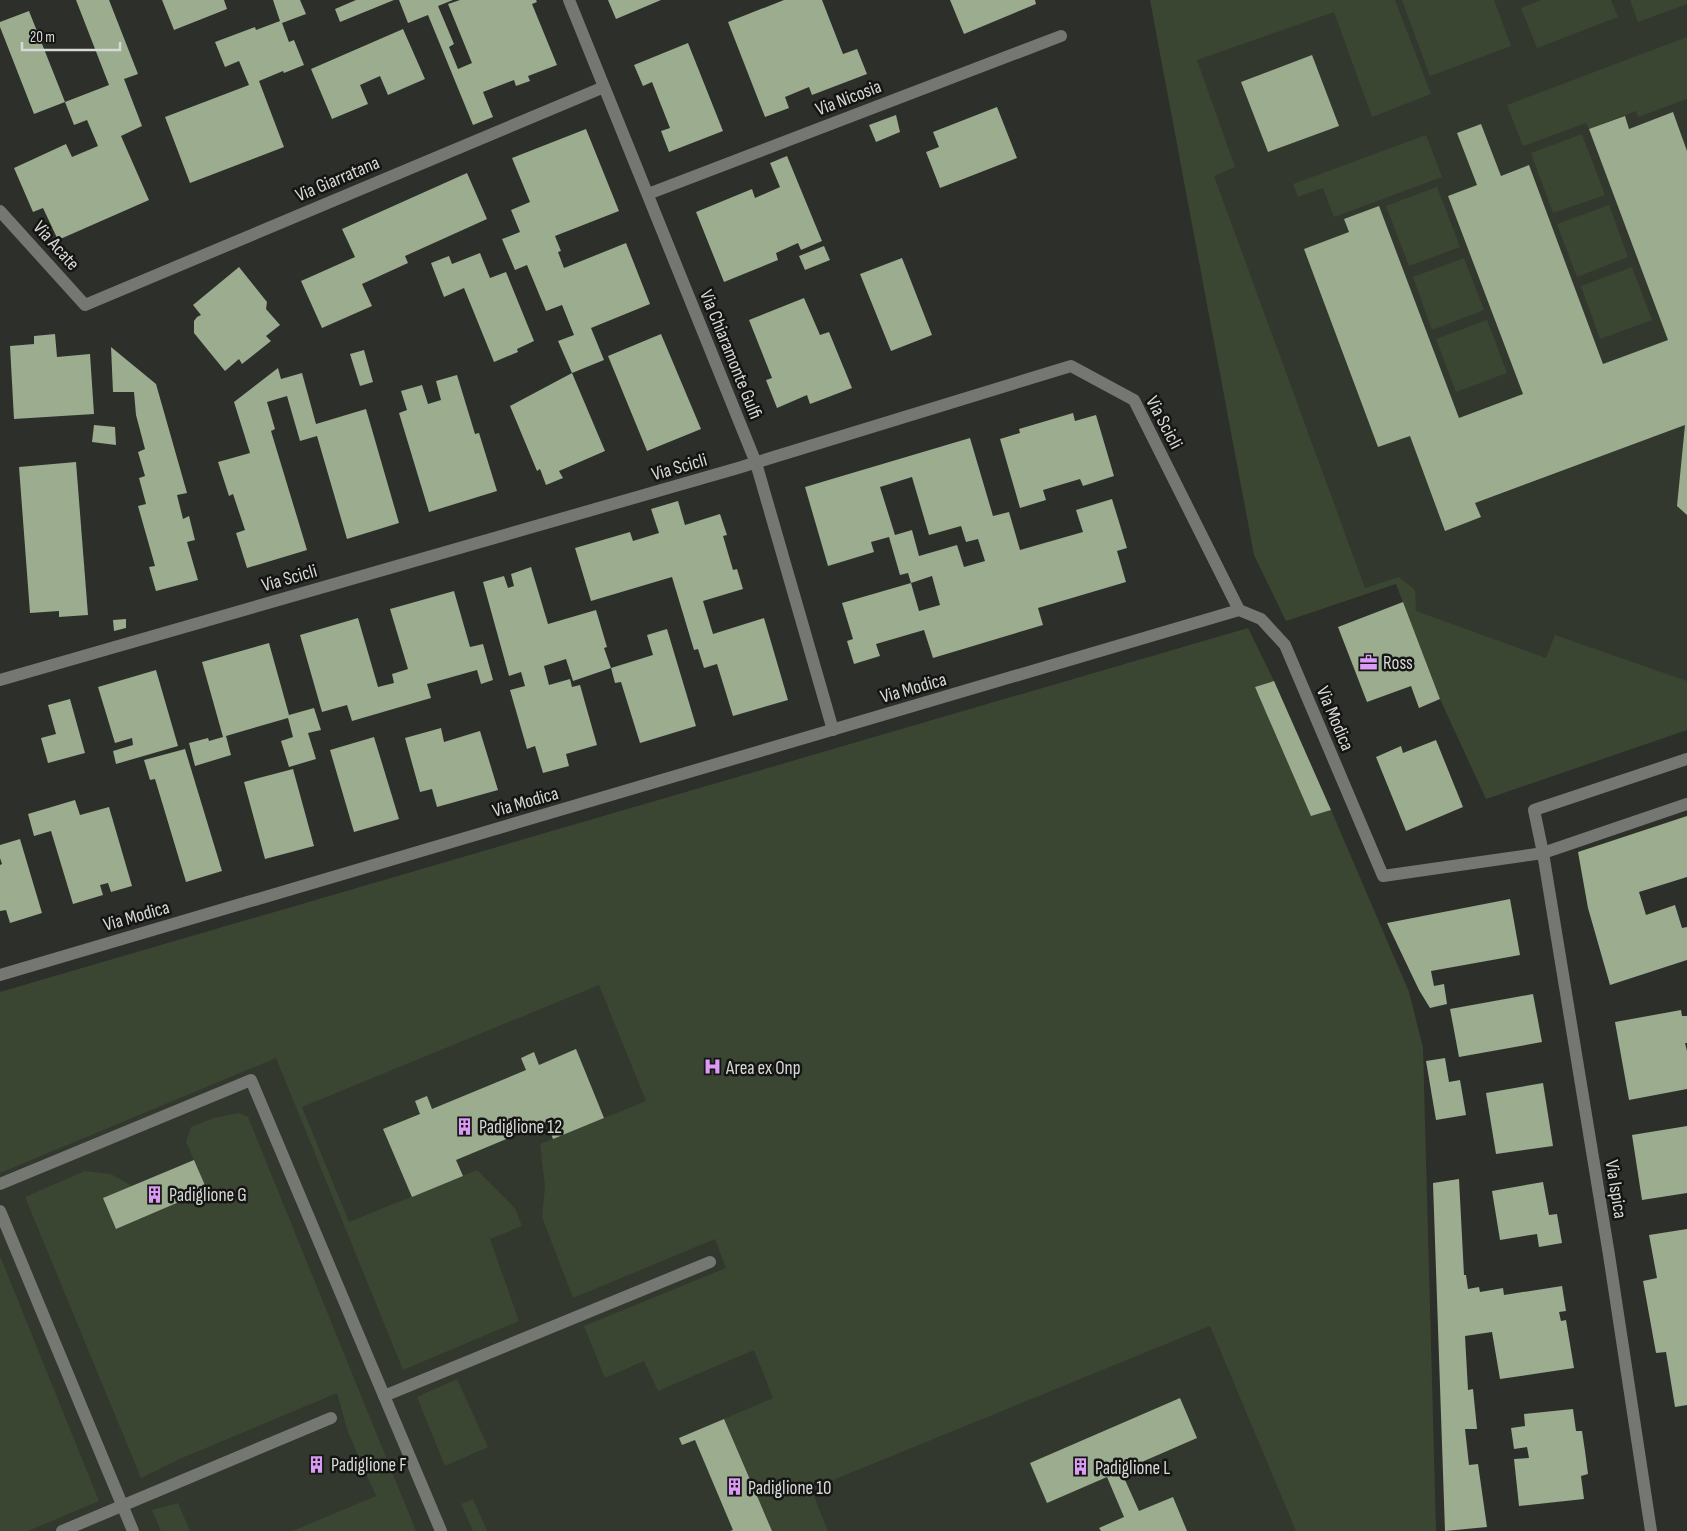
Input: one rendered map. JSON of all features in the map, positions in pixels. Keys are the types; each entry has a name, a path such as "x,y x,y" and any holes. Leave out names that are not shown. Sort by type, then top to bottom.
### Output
{"street":[{"name":"Via Chiaramonte Gulfi","path":"569,0 756,463 833,730"},
{"name":"Via Nicosia","path":"648,194 1061,36"},
{"name":"Via Giarratana","path":"85,305 604,86"},
{"name":"Via Acate","path":"0,211 85,305"},
{"name":"Via Scicli","path":"0,680 756,463 1071,366 1134,400 1239,610"},
{"name":"Via Modica","path":"0,975 1239,610 1261,619 1285,645 1383,876 1543,853 1687,804"},
{"name":"Via Ispica","path":"1651,1531 1609,1255 1543,853 1534,810 1687,759"},
{"path":"0,1184 252,1080 442,1531"},
{"path":"0,1211 133,1531"},
{"path":"384,1396 710,1262"},
{"path":"62,1531 331,1418"}],"shaded area":[{"path":"1150,0 1687,0 1687,730 1486,799 1440,699 1396,584 1286,621 1254,555"},
{"name":"Area ex Onp","path":"1248,628 1274,681 1409,992 1423,1048 1436,1531 0,1531 0,992"}],"green space":[{"path":"1150,0 1395,0 1431,94 1372,117 1334,12 1197,60 1235,167 1214,176 1365,588 1399,577 1415,590 1416,611 1546,658 1555,635 1687,681 1687,730 1486,799 1440,699 1396,584 1286,621 1254,555"},
{"path":"1402,0 1494,0 1511,46 1430,76"},
{"path":"1541,0 1611,0 1618,17 1537,48 1521,8"},
{"path":"1630,0 1687,0 1687,4 1638,22"},
{"path":"1687,37 1687,99 1638,117 1636,111 1589,129 1586,123 1523,146 1507,105"},
{"path":"1582,134 1605,195 1553,213 1531,153"},
{"path":"1426,135 1442,177 1334,217 1323,188 1298,197 1293,184"},
{"path":"1437,187 1460,247 1409,266 1386,206"},
{"path":"1609,205 1628,257 1577,277 1557,224"},
{"path":"1464,258 1484,310 1432,330 1413,277"},
{"path":"1632,267 1652,320 1600,339 1581,286"},
{"path":"1487,320 1507,373 1456,392 1436,339"},
{"name":"Area ex Onp","path":"1248,628 1274,681 1255,687 1312,815 1331,810 1409,992 1423,1048 1436,1531 1296,1531 1210,1326 811,1489 828,1531 772,1531 724,1419 773,1398 754,1350 658,1391 644,1361 605,1378 584,1326 726,1268 715,1239 573,1298 542,1217 545,1187 540,1144 646,1101 599,985 302,1107 349,1222 477,1170 515,1208 522,1226 490,1239 519,1321 403,1370 276,1058 0,1173 0,992"},
{"path":"239,1113 248,1117 416,1531 292,1531 376,1496 348,1432 337,1393 182,1458 141,1478 25,1197 85,1171 111,1174 132,1186 116,1229 207,1190 186,1142 191,1127 214,1118"},
{"path":"0,1256 99,1501 28,1531 0,1531"},
{"path":"457,1379 488,1447 445,1466 417,1397"},
{"path":"473,1499 487,1531 473,1531 461,1504"},
{"path":"178,1503 190,1531 161,1531 152,1510"}],"building":[{"path":"76,0 109,0 138,74 124,79 142,126 121,136 149,200 58,240 43,208 33,212 14,168 66,144 72,157 98,146 87,120 74,125 65,102 109,85"},
{"path":"162,0 224,0 227,9 174,30"},
{"path":"273,0 300,0 306,14 282,23 289,42 294,40 304,65 259,81 284,147 190,183 165,117 249,85 239,61 225,67 215,42 255,27 256,30 280,21"},
{"path":"356,0 394,0 340,22 335,9"},
{"path":"399,0 453,0 438,6 454,44 449,47 458,69 472,63 448,4 460,0 536,0 537,2 532,4 557,65 528,76 530,81 516,86 514,80 483,92 493,117 473,125 428,15 408,23"},
{"path":"608,0 661,0 616,19"},
{"path":"784,0 822,0 843,54 857,49 867,74 812,95 809,87 785,97 789,108 765,117 728,22"},
{"path":"950,0 1035,0 1036,4 964,34"},
{"path":"29,11 65,102 34,114 0,27 0,22"},
{"path":"403,29 425,79 388,95 380,76 360,85 368,104 332,119 311,69"},
{"path":"688,43 723,131 669,152 661,131 670,128 652,82 643,86 634,65"},
{"path":"1312,55 1339,126 1268,152 1241,82"},
{"path":"997,107 1017,158 940,188 926,152 939,147 933,132"},
{"path":"1673,112 1687,151 1687,515 1677,506 1685,425 1475,503 1481,517 1445,531 1410,436 1378,447 1304,249 1349,232 1344,219 1379,206 1459,418 1523,394 1448,196 1477,185 1457,133 1481,124 1501,176 1529,165 1603,364 1668,340 1589,129 1625,116 1629,129"},
{"path":"896,115 900,132 876,142 869,125"},
{"path":"586,129 619,211 555,236 561,251 558,252 564,268 626,243 650,304 591,328 604,360 572,373 558,341 574,335 562,305 546,311 527,265 515,270 502,239 520,232 511,210 530,202 512,158"},
{"path":"787,156 822,241 801,250 798,243 776,253 778,260 724,282 696,212 752,189 755,198 780,187 770,163"},
{"path":"467,173 487,219 405,256 408,263 362,284 372,306 322,328 301,281 355,257 342,229"},
{"path":"824,246 830,260 805,270 799,256"},
{"path":"480,253 490,278 506,272 534,341 517,349 518,352 494,362 464,288 444,297 431,263 449,256 452,264"},
{"path":"902,258 932,335 891,351 860,274"},
{"path":"239,267 267,302 266,309 280,325 266,336 271,341 242,364 239,359 225,371 194,333 194,321 201,315 193,305"},
{"path":"804,298 820,335 829,332 852,388 810,404 807,395 777,408 766,380 772,378 749,320"},
{"path":"55,334 57,357 90,354 94,414 14,419 10,346 34,344 34,336"},
{"path":"661,334 701,429 647,451 608,356"},
{"path":"111,347 156,384 187,493 177,495 183,519 189,516 195,540 187,542 198,580 156,591 149,567 155,566 138,506 146,504 139,478 145,476 138,452 145,449 136,415 134,392 113,392"},
{"path":"364,350 373,382 360,386 350,354"},
{"path":"278,368 281,379 302,373 316,424 366,409 399,523 347,539 317,436 300,441 287,396 267,402 275,429 271,431 307,550 247,568 236,533 245,530 233,494 229,496 218,462 250,453 234,402"},
{"path":"572,373 605,451 559,471 563,478 546,485 540,469 537,471 510,406"},
{"path":"457,375 475,434 479,433 497,491 429,512 399,413 407,410 401,391 422,385 428,404 441,400 436,381"},
{"path":"1073,413 1075,421 1096,415 1114,476 1083,486 1080,479 1043,490 1046,500 1020,508 1000,439 1020,433 1019,429"},
{"path":"94,425 115,427 116,445 92,442"},
{"path":"970,438 993,516 1009,512 1020,550 1083,532 1076,510 1112,499 1127,548 1117,551 1126,582 1038,608 1043,625 933,658 924,630 876,644 880,656 854,664 847,641 853,639 842,603 911,583 908,573 900,575 889,537 871,542 874,552 828,566 805,487","holes":["912,477 929,535 961,526 966,542 978,539 985,561 964,567 957,545 919,556 912,530 895,535 880,487","932,576 940,605 919,611 911,583"]},
{"path":"76,462 88,615 59,617 59,611 30,613 19,467"},
{"path":"678,501 685,525 720,514 727,535 723,536 733,570 737,569 743,589 703,601 713,634 764,618 788,700 733,716 717,664 704,668 698,649 694,650 672,577 591,601 575,548 630,532 633,541 659,533 651,509"},
{"path":"531,567 548,624 596,610 607,647 604,648 611,668 573,681 566,659 544,666 549,685 570,679 572,687 580,685 597,745 566,754 569,766 543,773 535,746 527,749 510,690 525,686 521,672 509,676 483,582 504,576 508,588 514,586 511,574"},
{"path":"454,591 470,647 483,644 493,680 481,684 477,670 427,684 431,698 352,721 347,705 322,712 300,635 358,618 378,687 394,683 392,674 408,669 390,609"},
{"path":"1403,602 1440,699 1419,708 1411,686 1367,702 1338,627"},
{"path":"126,619 126,628 114,631 113,620"},
{"path":"667,629 696,726 640,743 621,682 615,683 611,668 653,655 647,635"},
{"path":"269,643 289,715 314,708 321,730 308,733 316,759 289,767 281,741 293,737 288,718 226,736 231,755 195,766 189,743 208,738 209,741 223,737 202,662"},
{"path":"156,670 178,746 116,764 113,751 133,745 132,738 115,743 98,687"},
{"path":"1274,681 1331,810 1311,816 1255,687"},
{"path":"70,699 85,753 48,763 41,738 56,734 48,705"},
{"path":"441,728 444,742 480,731 498,790 437,807 432,789 420,792 405,738"},
{"path":"374,737 399,819 354,832 330,750"},
{"path":"1436,740 1463,807 1406,831 1376,757 1401,746 1403,753"},
{"path":"185,749 222,871 186,882 155,779 150,780 144,760"},
{"path":"293,769 314,846 265,859 244,782"},
{"path":"75,800 80,815 109,807 132,886 111,892 108,883 100,885 103,895 73,904 51,831 34,836 28,814"},
{"path":"1687,816 1687,877 1639,892 1646,915 1675,905 1682,928 1687,927 1687,960 1610,985 1588,908 1578,852"},
{"path":"20,839 42,913 10,923 6,910 0,911 0,865 2,864 0,845"},
{"path":"1510,899 1520,955 1431,971 1434,986 1444,984 1447,1004 1430,1008 1419,990 1387,923"},
{"path":"1533,994 1542,1042 1459,1057 1450,1009"},
{"path":"1681,1010 1682,1016 1687,1016 1687,1043 1685,1043 1687,1051 1687,1089 1629,1100 1615,1022"},
{"name":"Padiglione 12","path":"576,1049 604,1118 553,1139 547,1122 456,1160 463,1176 412,1197 383,1129 420,1114 415,1101 427,1096 432,1109 526,1070 521,1058 534,1052 539,1065"},
{"path":"1445,1058 1449,1082 1460,1080 1466,1115 1436,1120 1426,1061"},
{"path":"1543,1083 1553,1146 1496,1154 1486,1093"},
{"path":"1687,1126 1687,1193 1642,1200 1632,1135"},
{"name":"Padiglione G","path":"194,1160 207,1190 116,1229 103,1198"},
{"path":"1459,1179 1464,1275 1466,1275 1468,1289 1479,1287 1480,1292 1503,1288 1504,1295 1562,1286 1566,1311 1559,1312 1561,1321 1566,1320 1574,1368 1500,1379 1492,1332 1465,1336 1468,1390 1473,1389 1477,1429 1465,1429 1469,1465 1478,1464 1487,1527 1445,1531 1433,1183"},
{"path":"1543,1182 1549,1215 1557,1214 1562,1243 1539,1247 1537,1234 1500,1240 1492,1191"},
{"path":"1687,1229 1687,1405 1675,1407 1666,1352 1656,1353 1643,1281 1657,1278 1649,1235"},
{"name":"Padiglione L","path":"1180,1398 1197,1438 1121,1471 1139,1511 1173,1497 1187,1531 1101,1531 1099,1528 1124,1517 1107,1477 1047,1503 1030,1463"},
{"path":"1573,1409 1576,1431 1582,1431 1588,1474 1581,1476 1584,1499 1519,1506 1514,1459 1529,1458 1527,1447 1514,1449 1511,1428 1525,1426 1524,1414"},
{"name":"Padiglione 10","path":"724,1419 772,1531 730,1531 733,1530 695,1440 682,1445 679,1438"}],"place":[{"name":"Ross","path":"1369,662"},
{"name":"Area ex Onp","path":"712,1067"},
{"name":"Padiglione 12","path":"465,1126"},
{"name":"Padiglione G","path":"155,1194"},
{"name":"Padiglione F","path":"317,1464"},
{"name":"Padiglione L","path":"1081,1467"},
{"name":"Padiglione 10","path":"734,1487"}]}
